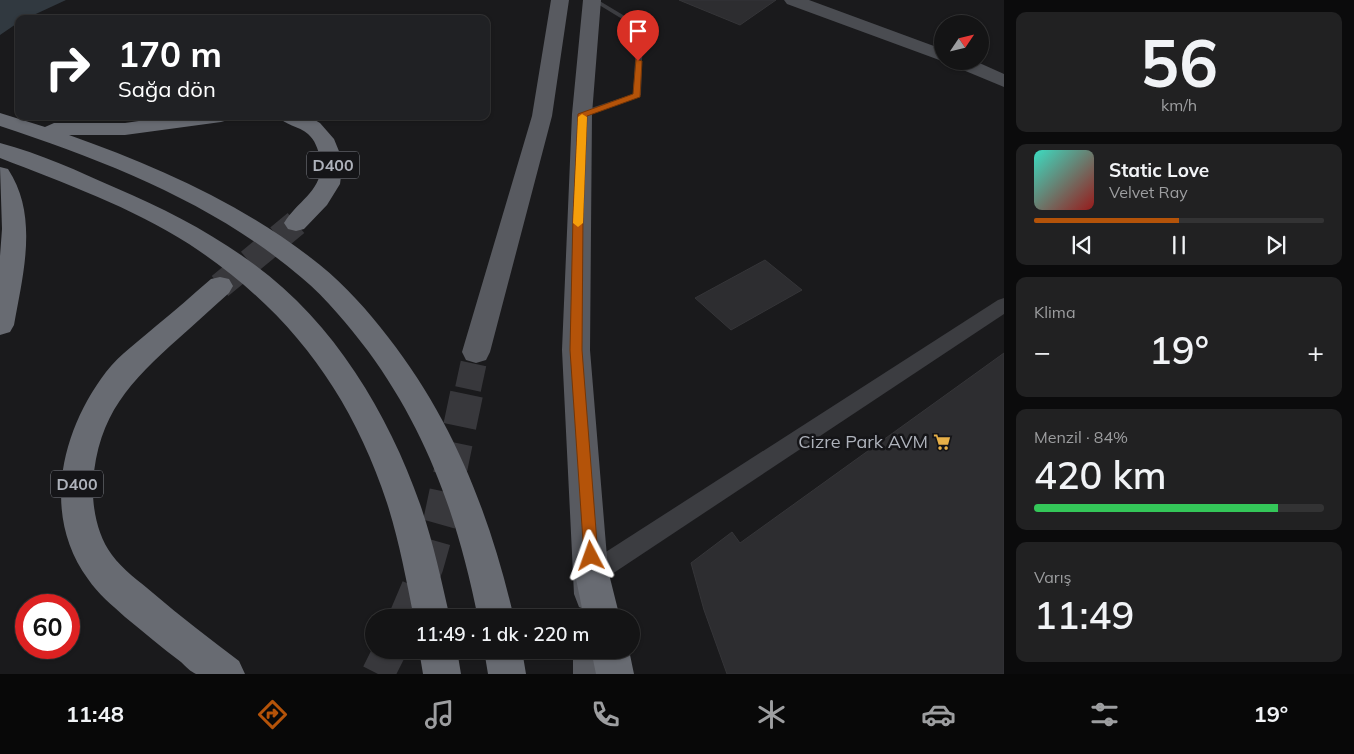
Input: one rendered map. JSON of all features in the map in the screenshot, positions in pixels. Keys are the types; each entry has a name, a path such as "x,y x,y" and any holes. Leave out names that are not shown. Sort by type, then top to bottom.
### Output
{"highway":[{"path":"12,123 80,130 125,129 192,120"},
{"name":"D400","path":"296,223 326,190 333,164 326,143 319,133 297,120"},
{"path":"12,123 64,140 118,163 228,215 303,264 333,292 388,355 420,403 445,452 465,503 484,562 494,609"},
{"path":"0,150 88,184 146,211 197,238 238,265 268,289 294,315 320,344 371,422 394,477 411,526 430,609"},
{"path":"0,174 12,200 13,231 12,264 0,325"},
{"name":"D400","path":"220,286 138,358 118,380 104,400 83,446 77,472 77,496 78,519 84,539 96,561 119,587 172,633 226,674"},
{"path":"592,574 600,609"},
{"path":"440,659 442,674"},
{"path":"504,659 507,674"},
{"path":"612,659 616,674"}],"main road":[{"path":"476,352 542,116 560,0"},
{"path":"592,609 592,574 576,350 582,114 593,0"},
{"path":"592,659 592,674"}],"street":[{"path":"793,0 934,52"},
{"path":"979,70 1004,81"},
{"path":"592,574 1004,305"}],"lane":[{"path":"582,114 637,95 640,27 593,0"}],"shaded area":[{"path":"0,0 66,0 34,15 15,15 15,25 0,35"}],"building":[{"path":"679,0 776,0 740,25"},
{"path":"765,260 802,290 731,330 695,298"},
{"name":"Cizre Park AVM","path":"1004,353 1004,674 727,674 704,610 691,563 732,532 740,543"}],"tunnel":[{"path":"220,286 296,223"},
{"path":"468,389 476,352"},
{"path":"409,609 427,566 440,520 468,387"},
{"path":"378,674 386,659"}],"slow traffic":[{"path":"578,223 582,117"}],"place":[{"name":"Cizre Park AVM","path":"942,442"}],"route":[{"path":"591,556 576,350 582,114 637,95 638,61"}]}
